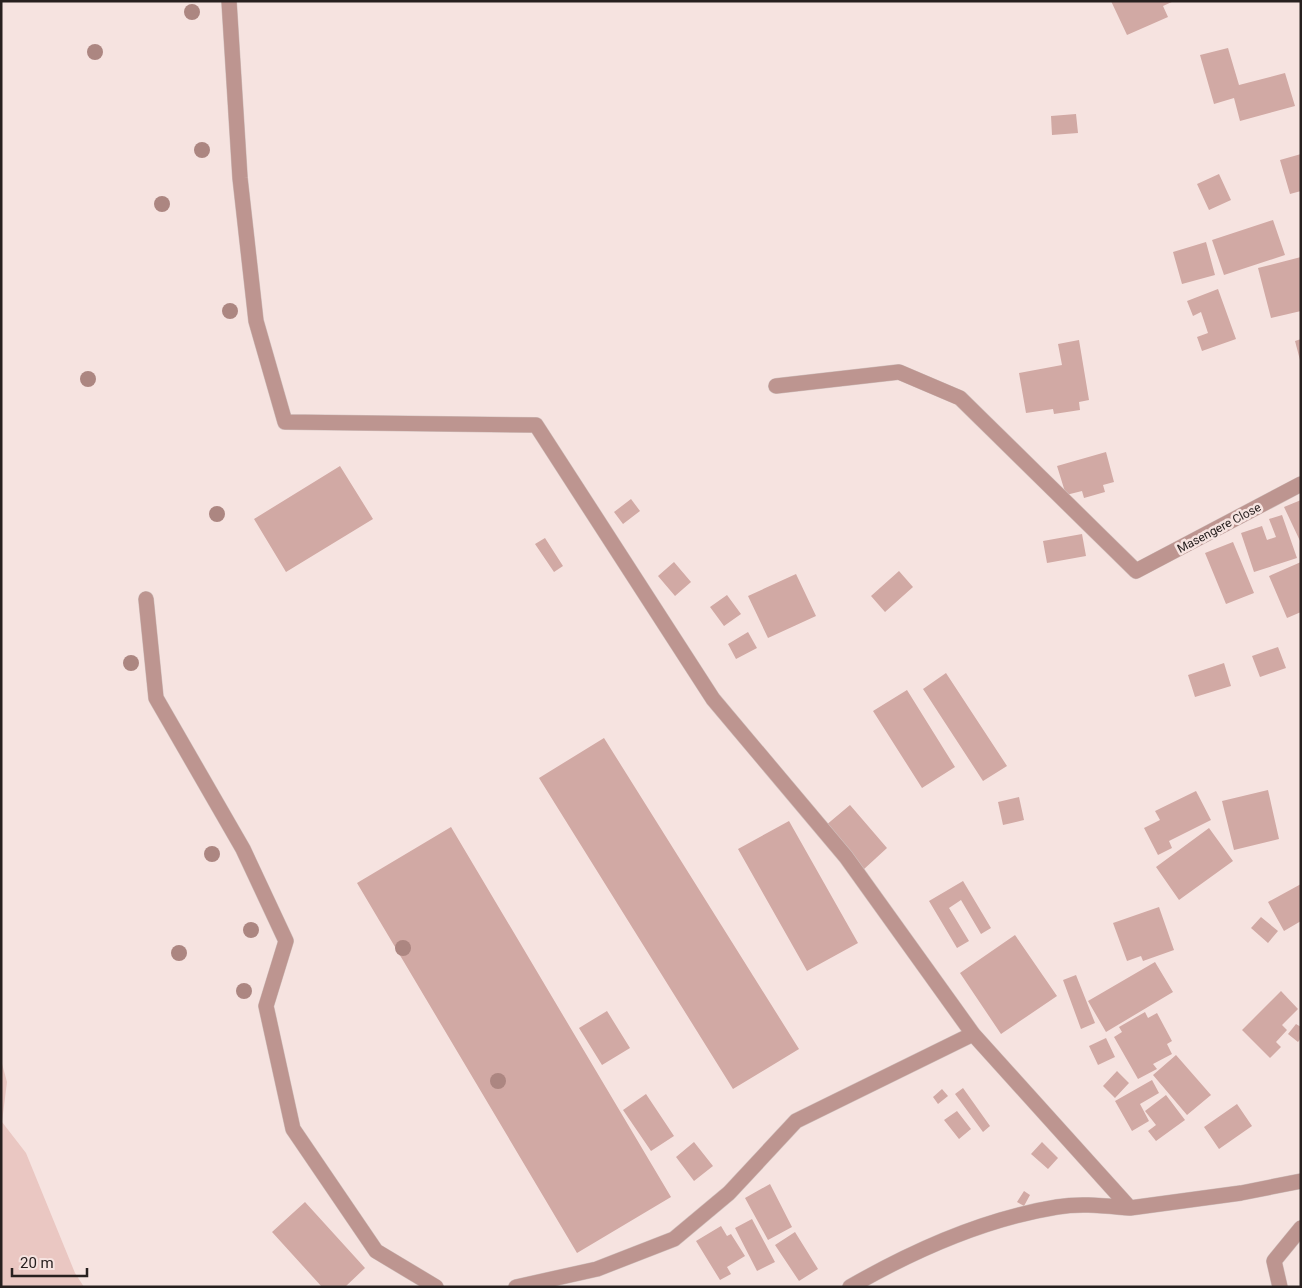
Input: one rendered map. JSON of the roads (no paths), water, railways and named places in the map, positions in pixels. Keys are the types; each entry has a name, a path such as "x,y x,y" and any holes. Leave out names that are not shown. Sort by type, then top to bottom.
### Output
{"street":[{"path":"230,1 240,178 256,321 285,422 536,426 713,700 846,857 972,1034 1130,1208"},
{"name":"Masengere Close","path":"776,386 899,372 960,398 1136,571 1301,484"},
{"path":"146,599 156,698 243,849 286,941 266,1006 293,1129 376,1251 436,1287"},
{"path":"516,1287 597,1269 674,1239 729,1193 796,1121 972,1034"},
{"path":"850,1287 878,1270 970,1229 1057,1207 1085,1205 1130,1208 1241,1194 1301,1181"},
{"path":"1280,1287 1274,1261 1301,1228"}]}
